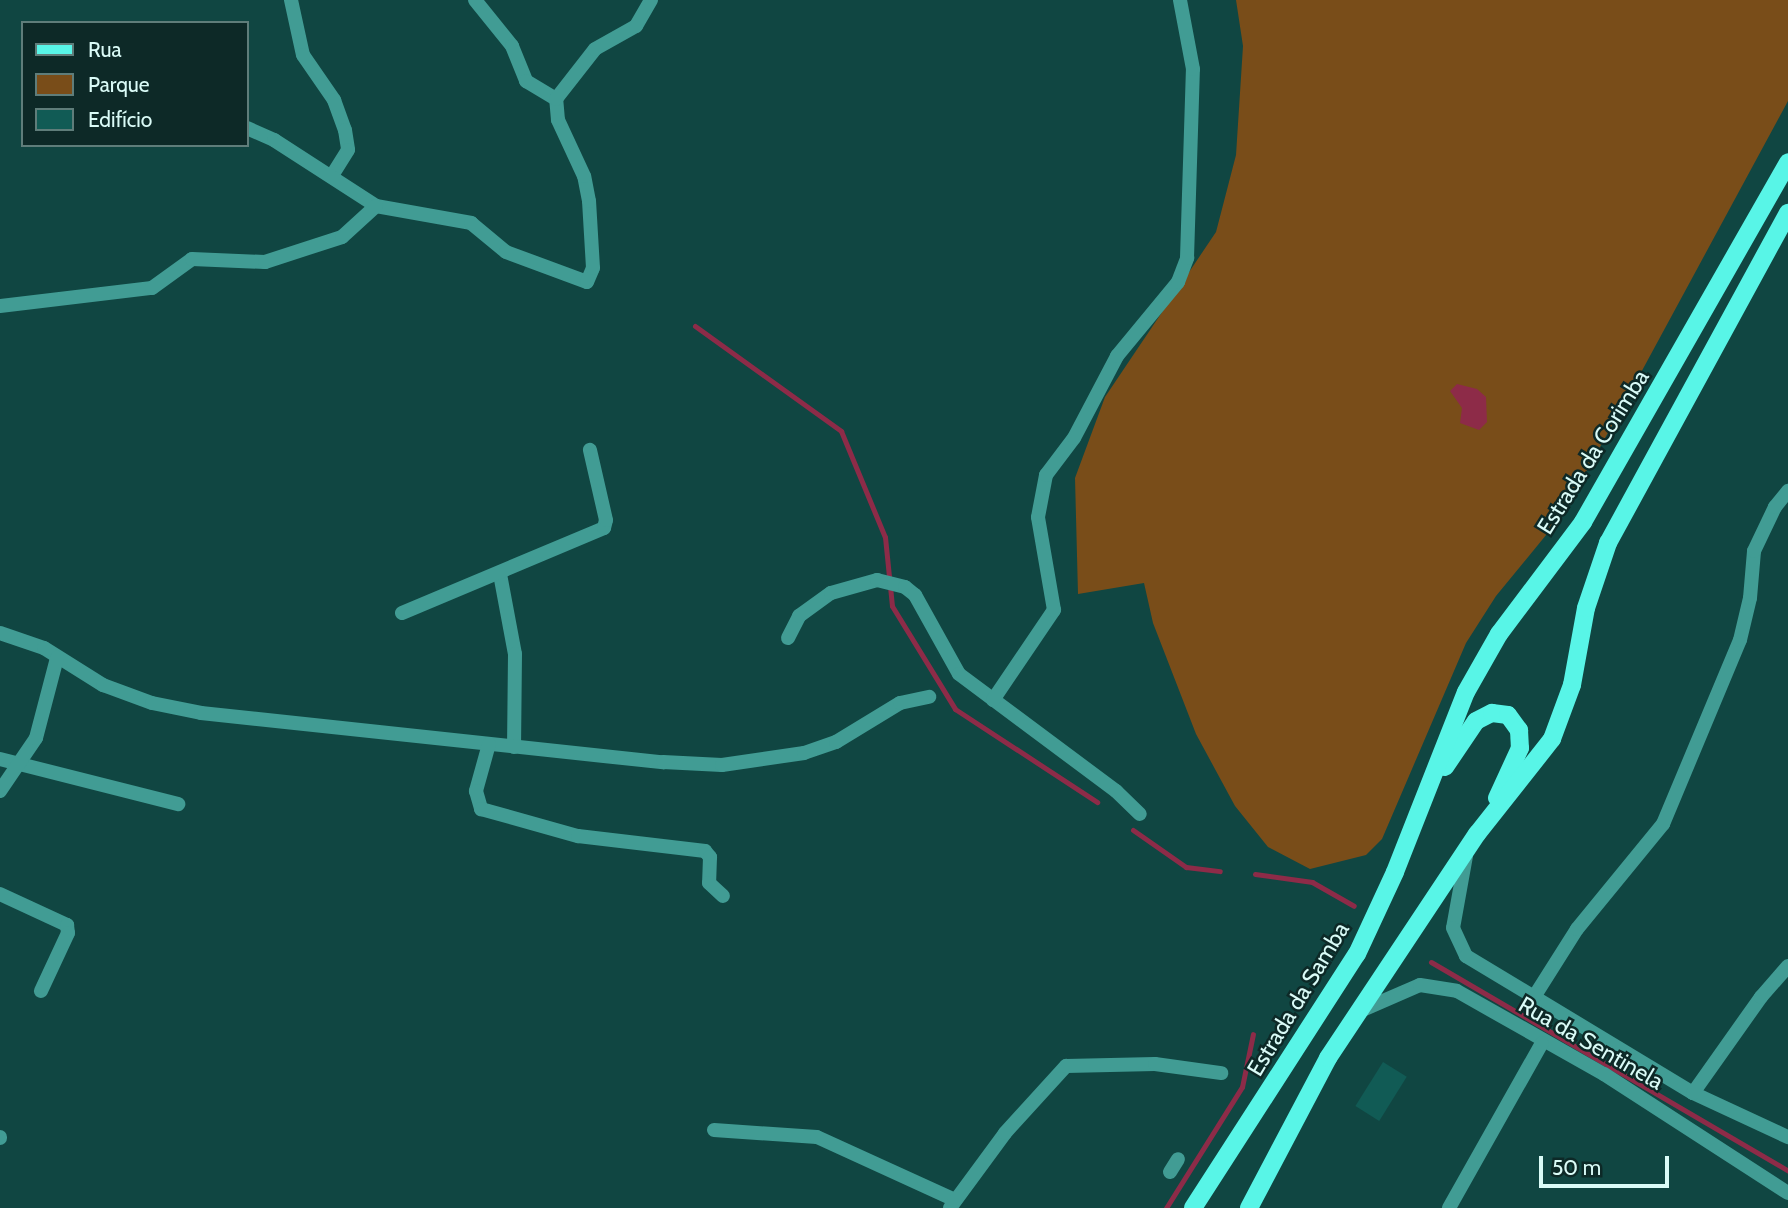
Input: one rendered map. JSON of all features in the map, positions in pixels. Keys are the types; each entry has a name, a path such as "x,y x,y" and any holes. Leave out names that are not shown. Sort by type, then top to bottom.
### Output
{"main road":[{"name":"Estrada da Corimba","path":"1422,803 1466,692 1499,634 1583,522 1788,162"},
{"path":"1249,1208 1328,1058 1473,841 1552,739 1572,685 1586,608 1608,543 1788,213"},
{"path":"1422,803 1476,721 1492,713 1508,715 1519,730 1520,748 1473,841"},
{"name":"Estrada da Samba","path":"1194,1208 1346,975 1422,803"}],"street":[{"path":"291,0 303,55 334,100 345,130 348,150 332,176"},
{"path":"475,0 512,46 526,81 556,99"},
{"path":"248,128 260,131 376,205 471,223 506,252 587,282 593,268 589,201 584,176 558,120 556,99 595,49 636,26 651,0"},
{"path":"993,700 1054,610 1038,517 1046,475 1074,438 1117,356 1178,282 1187,258 1193,69 1180,0"},
{"path":"0,306 142,290 192,259 265,262 342,237 376,205"},
{"path":"402,613 500,574 606,526 590,450"},
{"path":"1534,997 1577,929 1664,824 1740,640 1757,542 1788,491"},
{"path":"500,574 515,654 514,747"},
{"path":"788,638 813,602 877,580 905,587 915,596 960,674 1116,791 1140,814"},
{"path":"0,633 38,645 103,685 152,703 201,713 663,762 746,764 823,748 900,703 929,697"},
{"path":"0,790 21,764 42,723 57,659"},
{"path":"489,744 476,798 486,813 631,845 705,851 710,857 709,883 723,896"},
{"path":"0,759 178,804"},
{"name":"Rua da Sentinela","path":"1473,841 1454,908 1458,944 1466,956 1693,1093 1788,1137"},
{"path":"0,894 67,925 68,933 41,991"},
{"path":"1693,1093 1761,997 1788,966"},
{"name":"Rua da Sentinela","path":"1359,1012 1404,989 1432,984 1457,991 1542,1043 1604,1074 1788,1193"},
{"path":"1449,1208 1542,1043"},
{"path":"714,1130 817,1137 952,1204 1036,1096 1066,1066 1164,1065 1221,1073"}],"green space":[{"path":"1236,0 1788,0 1788,101 1618,415 1560,518 1496,596 1466,643 1382,839 1366,855 1310,869 1268,847 1235,806 1196,734 1153,623 1144,583 1078,594 1075,478 1105,397 1216,232 1236,155 1243,46"}],"shaded area":[{"path":"1457,384 1477,389 1486,397 1487,422 1479,430 1460,423 1462,408 1450,391"}],"building":[{"path":"1383,1062 1407,1077 1379,1121 1355,1106"}],"waterway":[{"path":"695,326 841,431 885,537 892,606 955,709 1097,802"},
{"path":"1133,830 1186,867 1220,871"},
{"path":"1255,874 1312,882 1354,906"},
{"path":"1431,962 1788,1171"},
{"path":"1166,1208 1242,1087 1253,1034"}]}
